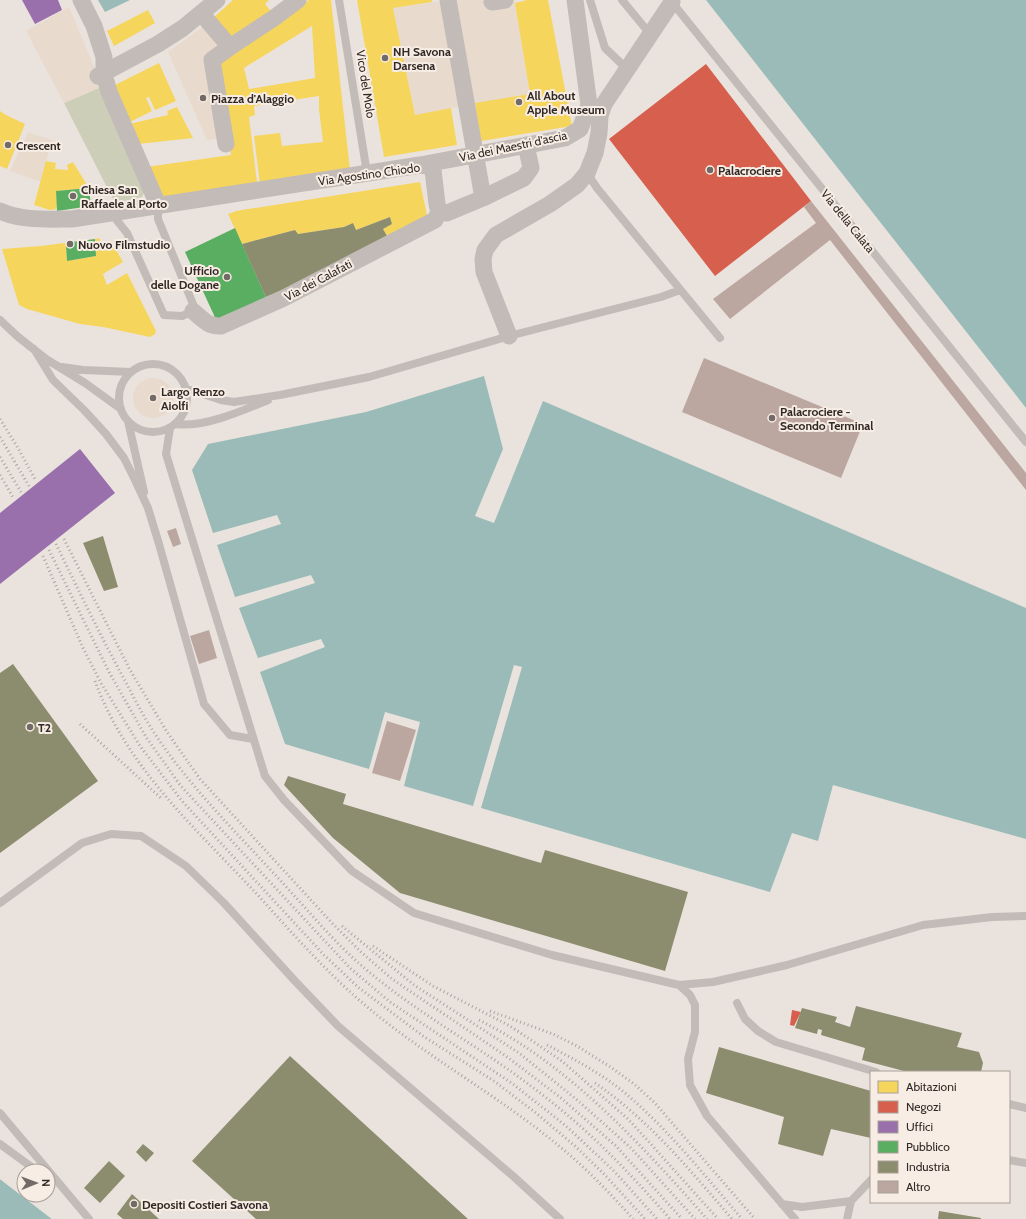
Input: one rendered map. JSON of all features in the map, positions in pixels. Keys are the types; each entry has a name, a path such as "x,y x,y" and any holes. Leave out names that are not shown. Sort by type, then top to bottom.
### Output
{"street":[{"path":"81,0 94,26 104,58 101,75 158,205"},
{"path":"101,75 158,44 183,28 216,0"},
{"path":"226,144 212,60 298,0"},
{"path":"448,0 483,198"},
{"path":"575,0 589,105 598,133"},
{"path":"509,336 484,272 483,259 485,250 496,235 550,204 577,185 587,173 594,153 600,116 604,104 671,1"},
{"path":"201,13 230,47"},
{"name":"Via dei Maestri d'ascia","path":"420,165 565,138 580,129 589,105"},
{"path":"439,212 447,213 483,198 524,178 530,168 526,145"},
{"name":"Via Agostino Chiodo","path":"0,211 7,214 36,219 72,219 420,165 428,166 433,170 439,212"},
{"name":"Via dei Calafati","path":"193,311 205,322 216,326 221,326 284,298 435,220 439,212"}],"lane":[{"name":"Vico del Molo","path":"339,0 368,173"},
{"path":"590,0 606,48 627,69"},
{"path":"622,0 650,34"},
{"name":"Via della Calata","path":"671,1 1026,442"},
{"path":"587,173 597,188 720,338"},
{"path":"111,213 127,233 164,316 182,316 193,311 193,304 158,219 158,205"},
{"path":"185,388 221,400 234,402 280,395 369,377 509,336 661,297 680,290"},
{"path":"0,312 1,321 17,336 46,359 121,408"},
{"path":"34,349 53,380 106,434 124,458 136,480 148,508"},
{"path":"128,421 137,428 147,432 159,432 172,426 180,419 187,401 185,388 179,376 174,372 156,364 137,368 131,372 123,383 119,396 121,408 128,421 148,508 204,704 230,735 254,739"},
{"path":"58,366 83,370 131,372"},
{"path":"172,426 194,424 242,411 280,395"},
{"path":"172,426 166,454 265,776 284,800 352,871 414,912 552,955 679,984 724,981 787,965 924,925 1026,916"},
{"path":"0,903 82,844 111,834 141,836 186,866 224,903 294,981 338,1026 513,1176 560,1219"},
{"path":"679,984 690,995 695,1005 695,1032 688,1059 690,1085 707,1116 795,1219"},
{"path":"737,1003 745,1019 758,1031 776,1042 873,1071"},
{"path":"1010,1104 1026,1108"},
{"path":"0,1113 89,1219"},
{"path":"0,1144 26,1163"},
{"path":"1010,1160 1026,1163"},
{"path":"847,1219 851,1201 870,1181"},
{"path":"56,1186 68,1195"},
{"path":"782,1204 802,1207 851,1201"}],"green space":[{"path":"101,87 144,193 142,197 115,203 64,103"}],"shaded area":[{"path":"448,0 515,0 530,94 415,115 393,8"},
{"path":"69,7 98,76 101,87 64,103 26,31"},
{"name":"Piazza d'Alaggio","path":"208,23 228,48 223,138 207,140 168,52"},
{"path":"28,132 52,140 41,182 10,171"},
{"name":"Largo Renzo Aiolfi","path":"157,378 164,381 170,387 173,398 172,406 164,415 157,418 149,418 142,415 134,406 133,394 136,387 145,379"}],"water":[{"path":"98,0 130,0 105,12"},
{"path":"706,0 1026,0 1026,408"},
{"path":"484,376 503,449 475,516 494,523 543,401 1026,608 1026,839 833,785 818,841 792,833 770,892 481,808 522,667 514,665 473,806 404,786 420,722 385,712 369,769 285,744 260,672 325,647 321,639 258,658 239,608 315,583 311,575 235,597 217,545 281,524 277,515 213,533 192,470 208,444 366,412"},
{"path":"0,1179 16,1191 16,1203 31,1203 52,1219 0,1219"}],"pier":[{"path":"0,1177 16,1188 16,1191 0,1179"},
{"path":"31,1203 35,1203 54,1219"}],"building: Abitazioni":[{"path":"233,0 269,0 265,4 274,15 232,43 212,19"},
{"path":"309,0 331,0 350,170 260,185 254,136 280,133 282,146 323,142 319,96 254,106 255,115 249,117 257,182 160,198 146,167 231,155 215,61","holes":["312,26 315,78 249,89 244,68"]},
{"name":"NH Savona Darsena","path":"357,0 432,0 432,2 393,8 415,115 451,108 457,145 384,157"},
{"path":"527,0 548,0 572,126 481,141 475,103 530,94 515,3"},
{"path":"148,10 155,23 114,46 107,31"},
{"path":"159,63 176,101 155,110 149,97 146,98 152,111 128,123 111,87"},
{"path":"177,107 193,138 138,144 129,124 168,115 167,111"},
{"name":"Crescent","path":"0,111 25,124 7,169 0,166"},
{"path":"46,161 56,163 55,169 68,170 67,165 73,162 89,188 56,191 56,209 50,210 34,205"},
{"path":"420,182 427,215 387,236 383,229 392,224 390,217 356,230 353,223 344,227 298,234 295,230 242,244 228,214 236,211"},
{"path":"100,238 99,247 111,241 123,262 103,274 107,285 127,273 156,331 155,334 150,337 103,327 80,324 27,309 19,305 2,249 72,242 66,246 67,261 96,256 95,239"}],"building: Negozi":[{"name":"Palacrociere","path":"706,64 811,201 715,276 609,139"},
{"path":"792,1010 801,1012 794,1026 790,1025"}],"building: Uffici":[{"path":"22,0 58,0 62,10 35,24"},
{"path":"80,449 115,493 0,584 0,513"}],"building: Pubblico":[{"name":"Chiesa San Raffaele al Porto","path":"89,188 91,206 57,211 56,191"},
{"name":"Ufficio delle Dogane","path":"235,228 268,302 218,324 185,252"},
{"path":"95,239 96,256 67,261 66,246 72,242"}],"building: Industria":[{"path":"390,217 392,224 383,229 387,236 268,302 242,244 295,230 298,234 344,227 353,223 356,230"},
{"path":"103,536 118,587 104,591 83,543"},
{"name":"T2","path":"13,664 98,781 0,853 0,673"},
{"path":"288,776 346,794 343,804 541,863 545,850 688,892 665,971 400,893 333,838 284,785"},
{"path":"856,1006 962,1033 957,1047 979,1052 983,1063 981,1071 904,1071 862,1060 865,1048 821,1035 822,1030 818,1029 817,1034 795,1028 802,1008 837,1017 835,1022 850,1027"},
{"path":"719,1047 870,1091 870,1138 831,1129 823,1156 778,1144 784,1117 706,1093"},
{"path":"290,1056 468,1219 256,1219 192,1161"},
{"path":"143,1144 154,1153 146,1162 136,1152"},
{"path":"109,1161 125,1176 100,1203 84,1188"},
{"name":"Depositi Costieri Savona","path":"132,1194 159,1219 123,1219 117,1214"},
{"path":"939,1211 981,1218 981,1219 938,1219"}],"building: Altro":[{"path":"811,201 1026,473 1026,490 830,240 730,319 713,299 816,223 804,207"},
{"name":"Palacrociere - Secondo Terminal","path":"704,358 863,424 841,478 682,412"},
{"path":"176,528 181,544 173,547 167,531"},
{"path":"209,630 217,658 199,664 190,636"},
{"path":"387,721 416,730 400,781 372,773"}],"railway":[{"path":"0,419 36,481"},
{"path":"0,437 29,486"},
{"path":"0,457 21,492"},
{"path":"0,475 14,499"},
{"path":"64,539 130,670 167,732 200,779 332,923 361,952 392,979 506,1056 561,1098 616,1146 682,1219"},
{"path":"56,544 146,720 169,754 214,809 330,935 362,966 405,1000 496,1061 558,1107 592,1137 640,1185 670,1219"},
{"path":"49,550 109,672 146,737 180,785 350,968 390,1002 513,1084 566,1126 614,1171 657,1219"},
{"path":"43,556 83,648 101,683 140,746 182,801 324,955 359,988 423,1036 494,1081 536,1113 575,1146 605,1175 645,1219"},
{"path":"95,681 108,712 124,741 143,768 186,819 329,972 360,1001 399,1032 514,1112 559,1146 598,1181 633,1219"},
{"path":"80,724 162,799"},
{"path":"342,926 414,985 519,1053 576,1099 631,1148 695,1219"},
{"path":"373,946 433,986 510,1026 562,1061 628,1119 718,1219"},
{"path":"490,1011 553,1034 577,1046 634,1084 654,1102 755,1219"},
{"path":"479,1020 512,1038 543,1060 602,1108 630,1135 707,1219"},
{"path":"547,1045 607,1079 641,1107 672,1138 742,1219"},
{"path":"595,1083 615,1097 651,1129 668,1146 732,1219"}],"place":[{"name":"NH Savona Darsena","path":"385,58"},
{"name":"Piazza d'Alaggio","path":"203,98"},
{"name":"All About Apple Museum","path":"519,102"},
{"name":"Crescent","path":"8,145"},
{"name":"Palacrociere","path":"710,170"},
{"name":"Chiesa San Raffaele al Porto","path":"73,196"},
{"name":"Nuovo Filmstudio","path":"70,244"},
{"name":"Ufficio delle Dogane","path":"227,277"},
{"name":"Largo Renzo Aiolfi","path":"153,398"},
{"name":"Palacrociere - Secondo Terminal","path":"772,418"},
{"name":"T2","path":"30,727"},
{"name":"Depositi Costieri Savona","path":"134,1204"}]}
